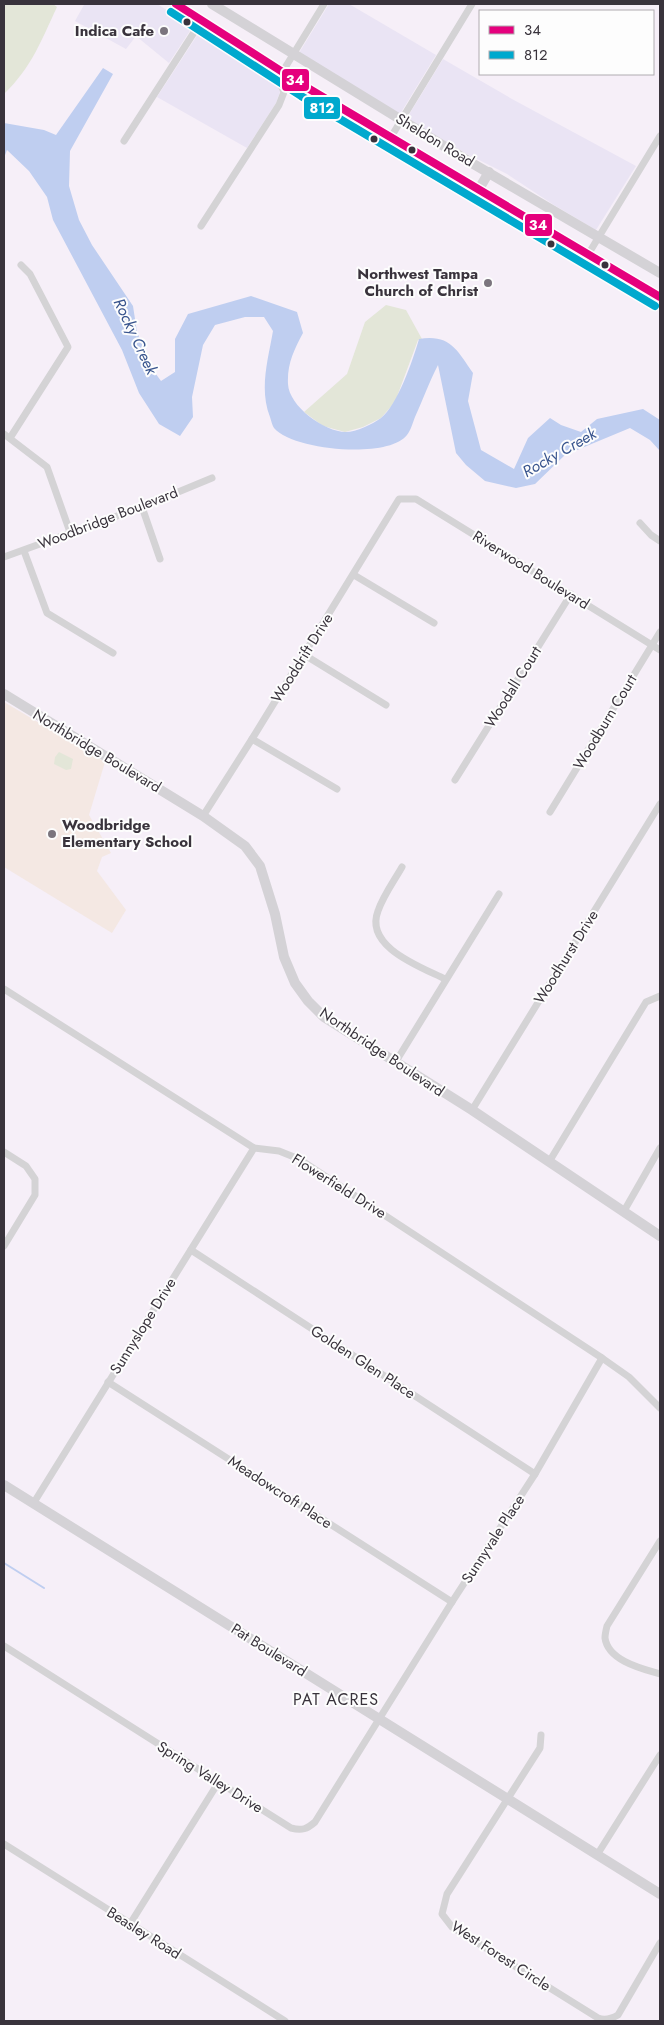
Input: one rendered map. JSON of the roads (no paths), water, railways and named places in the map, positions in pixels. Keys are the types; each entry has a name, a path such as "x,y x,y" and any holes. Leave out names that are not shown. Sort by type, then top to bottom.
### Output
{"street":[{"name":"Sheldon Road","path":"177,4 390,137 660,297"},
{"name":"Sheldon Road","path":"212,4 401,120 660,273"},
{"path":"201,226 279,105 284,92 280,83 282,71 324,4"},
{"path":"390,137 472,4"},
{"path":"124,141 202,20"},
{"path":"589,254 598,236 660,136"},
{"path":"479,189 489,172"},
{"path":"21,265 30,274 68,347 7,436 47,467 70,532"},
{"name":"Woodbridge Boulevard","path":"4,557 212,478"},
{"name":"Wooddrift Drive","path":"203,816 400,499"},
{"name":"Riverwood Boulevard","path":"400,499 416,499 660,650"},
{"path":"142,506 160,559"},
{"path":"640,523 660,540"},
{"path":"24,551 47,613 113,653"},
{"path":"354,575 434,623"},
{"name":"Woodall Court","path":"455,780 571,594"},
{"name":"Woodburn Court","path":"550,812 660,632"},
{"path":"303,654 386,705"},
{"name":"Northbridge Boulevard","path":"4,694 203,816 245,846 260,866 275,914 284,957 295,982 308,1001 324,1017 472,1110 624,1210 660,1236"},
{"path":"252,739 337,789"},
{"name":"Woodhurst Drive","path":"472,1110 660,804"},
{"path":"402,867 377,912 375,925 380,938 394,952 445,979"},
{"path":"395,1063 499,894"},
{"name":"Flowerfield Drive","path":"4,989 254,1148 279,1150 299,1159 602,1358 629,1377 660,1408"},
{"path":"549,1162 646,1002 660,996"},
{"name":"Sunnyslope Drive","path":"33,1504 254,1148"},
{"path":"624,1210 660,1148"},
{"path":"4,1152 26,1166 35,1179 35,1196 4,1246"},
{"name":"Golden Glen Place","path":"191,1250 535,1474"},
{"name":"Sunnyvale Place","path":"380,1718 535,1474 602,1358"},
{"name":"Meadowcroft Place","path":"108,1382 452,1602"},
{"name":"Pat Boulevard","path":"4,1485 509,1798 660,1894"},
{"path":"660,1541 607,1626 605,1640 615,1655 637,1668 660,1674"},
{"name":"Spring Valley Drive","path":"4,1646 218,1783 291,1828 298,1830 307,1829 316,1822 380,1718"},
{"name":"West Forest Circle","path":"541,1735 540,1748 447,1894 442,1914 452,1928 604,2020 612,2019 618,2015 660,1943"},
{"path":"597,1855 660,1756"},
{"path":"130,1924 218,1783"},
{"name":"Beasley Road","path":"4,1844 285,2021"}],"water":[{"name":"Rocky Creek","path":"103,68 113,74 70,151 69,186 79,220 92,245 133,306 137,332 153,370 161,381 175,372 175,339 188,314 251,296 297,312 303,333 290,364 288,384 290,392 294,401 301,409 318,423 328,428 350,432 374,423 381,418 393,404 409,370 419,339 430,338 445,341 452,346 473,373 468,401 481,450 514,469 528,438 550,418 561,425 581,432 597,419 643,409 660,420 660,451 650,440 630,428 565,455 535,484 516,488 485,481 466,465 456,453 438,365 410,431 397,443 381,447 341,449 320,447 301,442 285,436 274,428 272,424 265,396 265,385 273,331 264,317 245,317 215,325 203,345 192,397 193,417 180,436 159,424 139,393 122,350 53,220 47,197 29,171 7,150 4,158 4,123 44,130 56,135"}],"waterway":[{"path":"4,1563 44,1588"}],"place":[{"name":"Indica Cafe","path":"164,31"},
{"name":"Northwest Tampa Church of Christ","path":"488,283"},
{"name":"Woodbridge Elementary School","path":"52,834"}],"district":[{"name":"PAT ACRES","path":"336,1699"}]}
